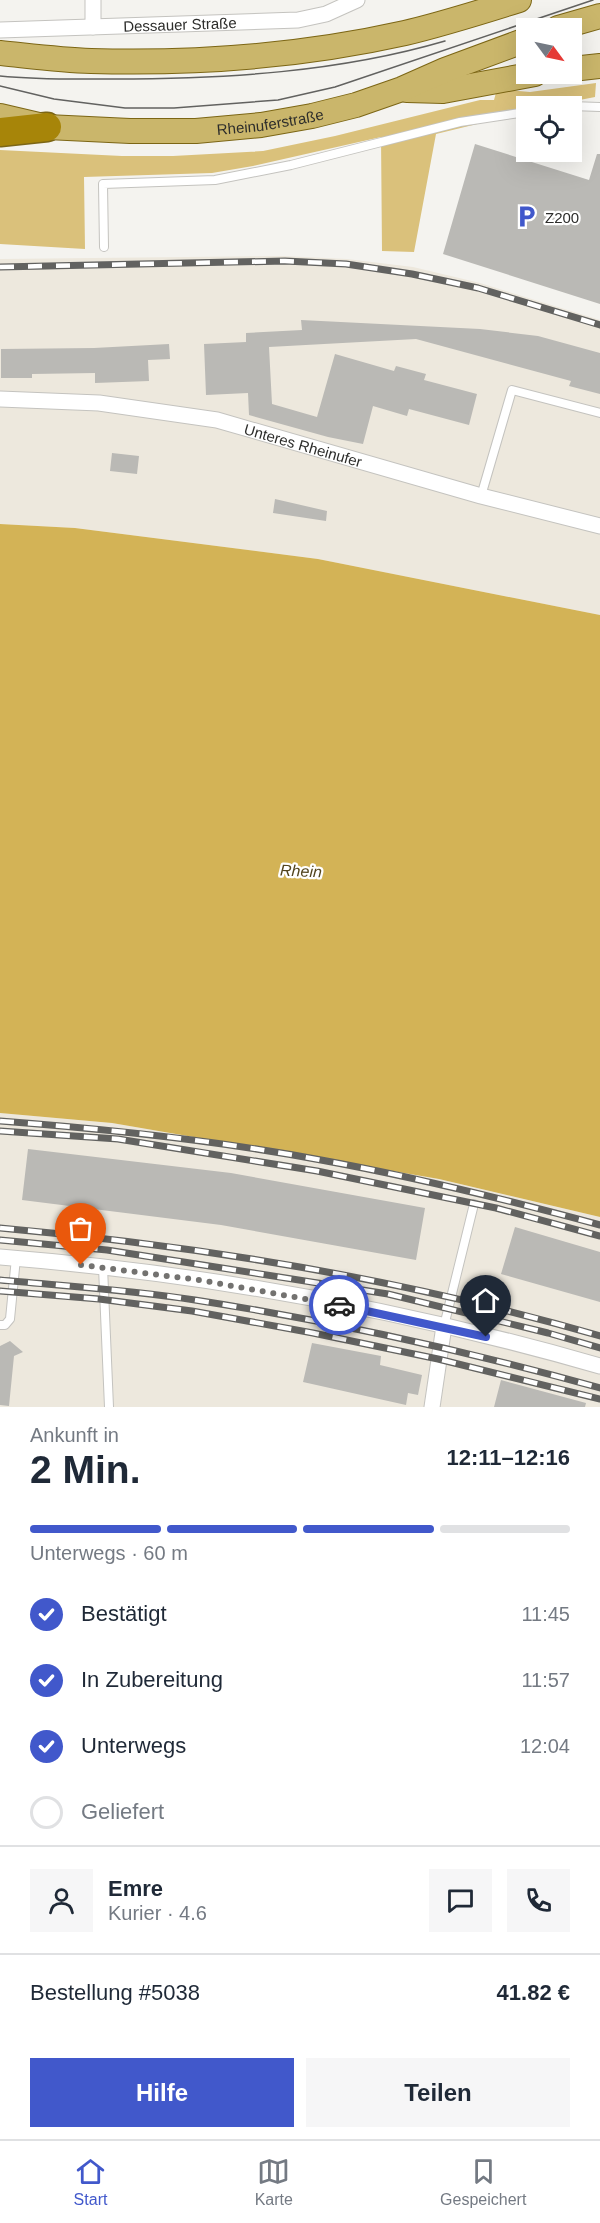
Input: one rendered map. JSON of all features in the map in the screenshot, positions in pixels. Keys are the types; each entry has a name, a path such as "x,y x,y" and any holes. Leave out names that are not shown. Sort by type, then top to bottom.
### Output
{"highway":[{"path":"0,132 47,127"}],"main road":[{"path":"403,33 462,0"},
{"path":"0,53 89,61 192,61 289,53 403,33 463,18 519,0"},
{"path":"582,21 600,16"},
{"name":"Rheinuferstraße","path":"0,116 47,127 130,131 196,131 261,125 356,105 516,44"},
{"path":"582,68 600,66"},
{"path":"402,89 443,91 516,78"}],"street":[{"path":"93,0 93,27"},
{"name":"Dessauer Straße","path":"0,30 298,20 326,14 357,0"},
{"name":"Unteres Rheinufer","path":"0,399 99,403 217,420 481,496 600,526"},
{"path":"8,1258 103,1267 199,1280 317,1300 444,1326 600,1366"},
{"path":"432,1407 444,1326"}],"lane":[{"path":"582,106 600,106"},
{"path":"104,247 103,184 215,180 291,165 460,122 516,114"},
{"path":"481,496 512,390 600,413"},
{"path":"444,1326 474,1204"},
{"path":"0,1324 5,1325 10,1319 8,1258"},
{"path":"103,1267 108,1407"}],"shaded area":[{"path":"596,83 595,97 582,100 582,96 516,96 516,114 436,134 414,252 382,251 381,137 212,173 84,177 85,249 0,244 0,150 122,156 173,156 263,151 335,136 480,100 494,100 497,89 530,92"},
{"path":"283,256 347,259 413,267 480,283 600,320 600,615 318,559 75,528 0,524 0,259"},
{"path":"0,1113 112,1123 439,1179 600,1217 600,1407 0,1407"}],"water":[{"name":"Rhein","path":"0,524 75,528 318,559 600,615 600,1217 439,1179 112,1123 0,1113"}],"building":[{"name":"Z200","path":"475,144 516,157 516,162 532,162 589,180 597,154 600,154 600,304 443,254"},
{"path":"301,320 480,329 538,336 600,353 600,394 569,386 571,381 416,339 269,347 272,404 317,417 335,354 394,371 396,366 426,374 424,380 477,394 469,425 409,409 407,416 373,406 363,444 328,437 249,415 248,393 206,395 204,344 246,342 246,333 302,330"},
{"path":"169,344 170,359 148,360 149,381 95,383 95,373 32,374 32,378 1,378 1,349"},
{"path":"112,453 139,456 137,474 110,471"},
{"path":"275,499 327,511 326,521 273,513"},
{"path":"28,1149 231,1173 425,1208 416,1260 221,1225 22,1200"},
{"path":"515,1227 600,1252 600,1302 501,1274"},
{"path":"10,1341 23,1352 14,1356 9,1406 0,1405 0,1346"},
{"path":"312,1343 381,1356 380,1365 422,1375 418,1395 408,1393 406,1405 303,1382"},
{"path":"501,1380 586,1403 585,1407 494,1407"}],"tram line":[{"path":"0,86 54,99 125,108 174,108 278,100 335,87 593,0"},
{"path":"0,76 43,79 114,79 281,72 364,60 445,41"}],"railway":[{"path":"0,267 285,261 346,264 412,274 478,288 600,325"},
{"path":"0,1121 161,1136 281,1153 426,1181 600,1225"},
{"path":"0,1131 118,1139 317,1171 496,1208 600,1236"},
{"path":"0,1228 151,1244 302,1267 452,1298 600,1336"},
{"path":"0,1240 107,1250 388,1294 600,1348"},
{"path":"0,1280 171,1297 297,1317 449,1349 600,1388"},
{"path":"0,1291 99,1299 192,1311 438,1359 600,1399"}],"way so far":[{"path":"81,1265 199,1280 339,1305"}],"place":[{"name":"Z200","path":"527,217"}],"route":[{"path":"339,1305 444,1326 486,1337"}]}
